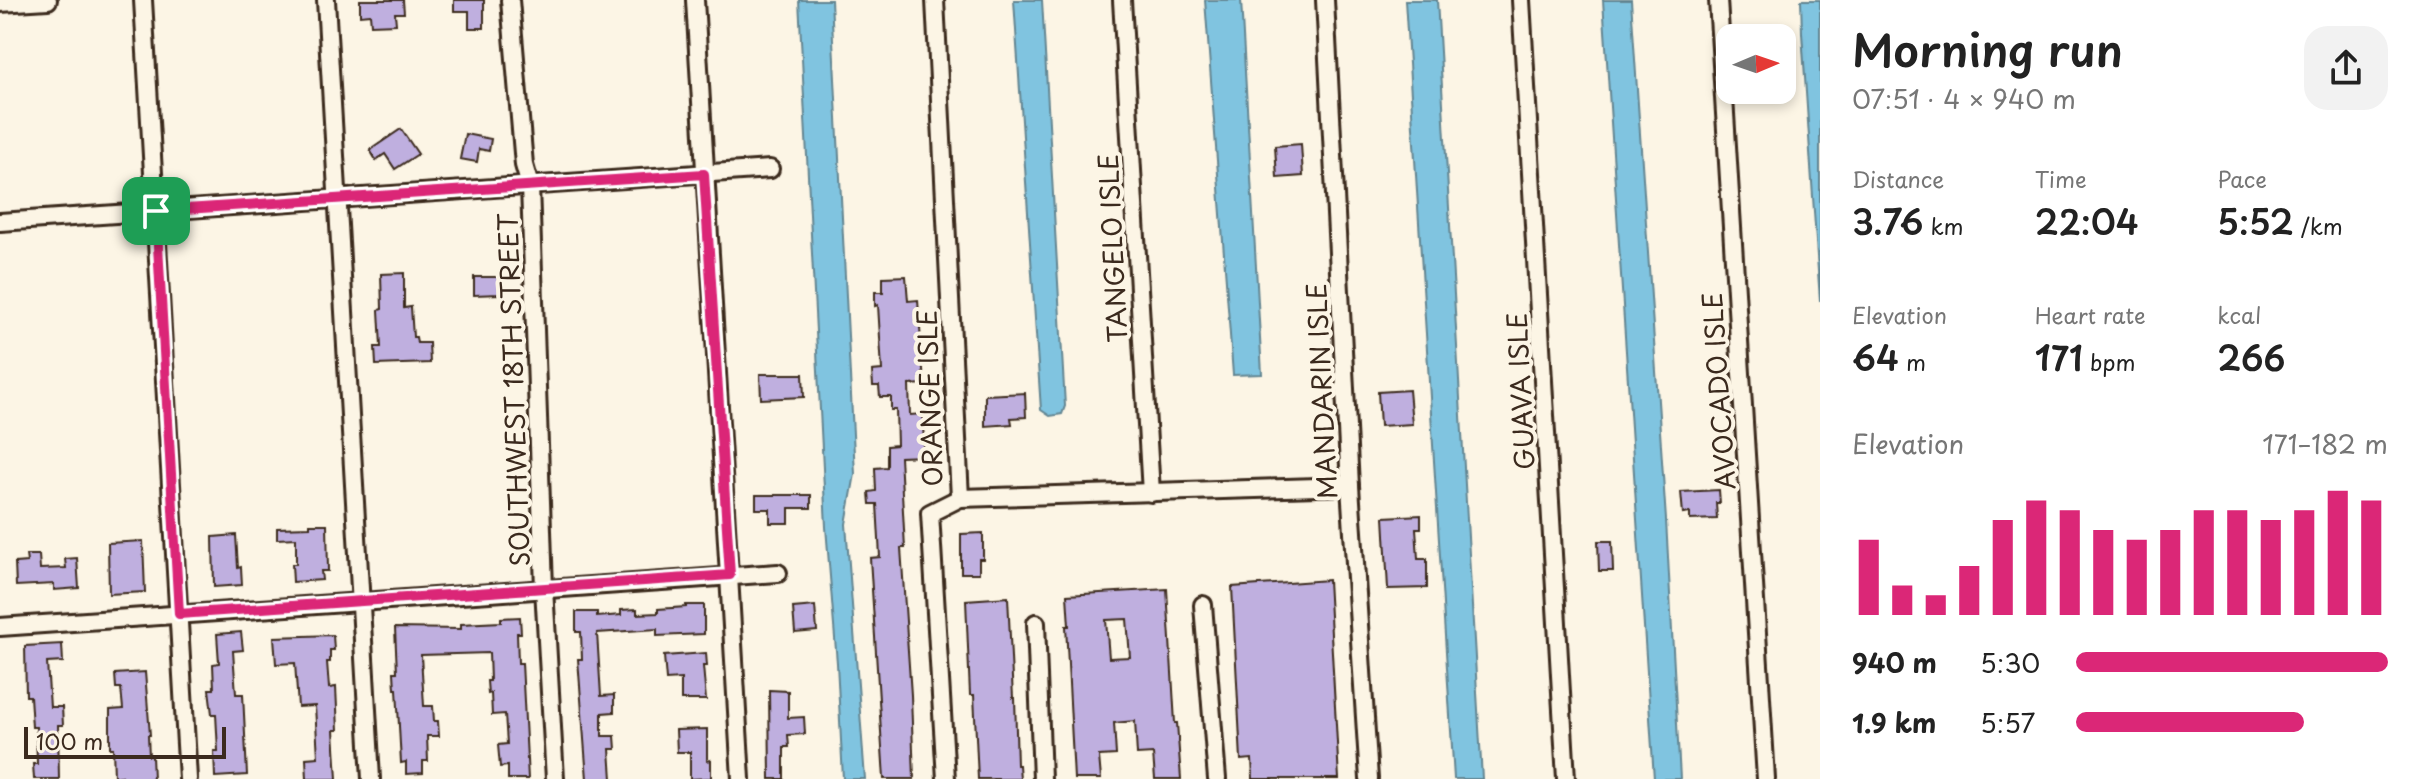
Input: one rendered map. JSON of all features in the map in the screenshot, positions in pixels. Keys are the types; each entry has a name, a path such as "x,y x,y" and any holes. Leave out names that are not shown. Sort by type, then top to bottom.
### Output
{"street":[{"path":"0,3 48,0"},
{"path":"143,0 188,779"},
{"path":"326,0 371,779"},
{"name":"SOUTHWEST 18TH STREET","path":"510,0 524,165 530,186 544,588 555,779"},
{"path":"695,0 741,779"},
{"name":"ORANGE ISLE","path":"935,0 960,498 930,513 946,779"},
{"name":"TANGELO ISLE","path":"1122,0 1151,493"},
{"name":"MANDARIN ISLE","path":"1325,0 1350,486 1369,779"},
{"name":"GUAVA ISLE","path":"1521,0 1566,779"},
{"name":"AVOCADO ISLE","path":"1718,0 1766,779"},
{"path":"0,222 770,169"},
{"path":"960,498 1350,486"},
{"path":"0,627 778,573"},
{"path":"1203,605 1217,779"},
{"path":"1036,623 1042,779"}],"water":[{"path":"799,0 831,0 855,474 846,524 865,779 843,779 826,527"},
{"path":"1014,0 1042,0 1065,406 1062,414 1050,416 1041,410"},
{"path":"1205,0 1241,0 1262,374 1233,375"},
{"path":"1405,0 1437,0 1482,779 1454,779"},
{"path":"1603,0 1631,0 1680,779 1654,779"},
{"path":"1801,0 1820,0 1820,301 1802,33"}],"building":[{"path":"360,0 403,0 404,13 395,13 396,24 371,25 370,14 360,15"},
{"path":"454,0 484,0 484,28 469,28 469,11 454,11"},
{"path":"401,129 418,154 395,169 385,154 376,160 370,150"},
{"path":"465,134 491,139 489,151 479,149 477,162 460,159"},
{"path":"1301,144 1303,176 1277,178 1275,146"},
{"path":"404,273 404,308 411,307 413,337 416,337 417,343 429,343 430,363 376,365 375,347 381,347 381,274"},
{"path":"906,276 908,301 918,300 924,384 909,385 910,415 923,414 924,456 900,457 905,548 901,548 914,779 884,779 870,558 880,557 877,504 870,504 869,492 876,491 875,468 887,467 887,446 897,445 896,410 891,410 891,397 880,397 879,386 873,386 872,371 882,370 875,292 883,292 883,277"},
{"path":"474,277 500,277 500,294 474,295"},
{"path":"760,374 803,374 804,397 761,399"},
{"path":"1409,390 1412,424 1380,426 1378,392"},
{"path":"1025,393 1026,417 1011,418 1012,424 985,426 985,395"},
{"path":"1719,490 1717,519 1690,520 1690,513 1683,514 1681,492"},
{"path":"756,495 811,495 811,508 789,508 789,523 770,523 770,509 756,509"},
{"path":"1421,515 1421,528 1416,528 1418,559 1427,559 1427,588 1388,589 1384,517"},
{"path":"310,524 327,524 328,571 321,571 322,580 293,582 296,538 277,539 277,528 310,527"},
{"path":"983,533 983,559 979,559 979,573 961,573 961,534"},
{"path":"236,535 242,585 214,587 213,537"},
{"path":"143,541 145,592 109,594 108,543"},
{"path":"1598,541 1612,541 1613,571 1599,571"},
{"path":"26,555 39,555 40,569 66,568 65,559 77,558 79,588 54,590 54,584 16,586 15,563 27,562"},
{"path":"1328,580 1339,779 1253,779 1252,759 1241,760 1232,587"},
{"path":"1167,589 1181,779 1155,779 1153,754 1137,755 1135,721 1114,723 1116,755 1099,756 1101,779 1074,779 1067,595","holes":["1127,619 1130,657 1109,658 1106,620"]},
{"path":"1008,597 1020,779 978,779 966,600"},
{"path":"704,605 704,634 657,636 657,629 597,633 601,696 614,695 614,712 602,713 602,736 615,736 616,749 610,749 612,779 587,779 578,659 582,659 581,632 576,632 576,612 597,612 597,617 621,615 621,610 637,609 637,614 658,613 658,609"},
{"path":"815,606 817,631 795,633 793,608"},
{"path":"520,617 518,663 522,663 528,779 508,779 508,766 500,767 498,745 507,744 505,714 492,715 487,681 490,681 489,653 421,655 424,706 433,706 439,736 427,736 428,761 423,761 423,773 406,774 406,762 401,763 395,689 395,628 461,629 461,624 501,622 501,618"},
{"path":"241,632 243,650 233,651 236,694 243,694 247,775 215,777 214,751 218,751 216,714 212,714 209,689 214,689 213,664 219,663 217,634"},
{"path":"333,635 334,650 330,650 330,662 327,662 329,688 336,687 338,730 334,730 337,779 307,779 306,758 318,757 315,706 298,707 295,663 276,664 274,637"},
{"path":"62,644 63,662 47,663 50,707 62,707 63,725 58,725 59,779 34,779 33,764 37,764 36,727 32,727 30,696 26,696 25,646"},
{"path":"706,653 707,666 703,666 706,700 681,700 681,679 666,680 664,656"},
{"path":"145,672 153,779 114,777 110,710 123,709 121,688 116,688 115,674"},
{"path":"769,690 788,691 788,718 804,717 805,734 788,735 789,747 784,747 784,779 770,779"},
{"path":"707,729 707,761 711,760 711,778 690,779 690,752 677,752 676,730"}],"route":[{"path":"704,174 730,575 179,614 156,211 704,174"}]}
